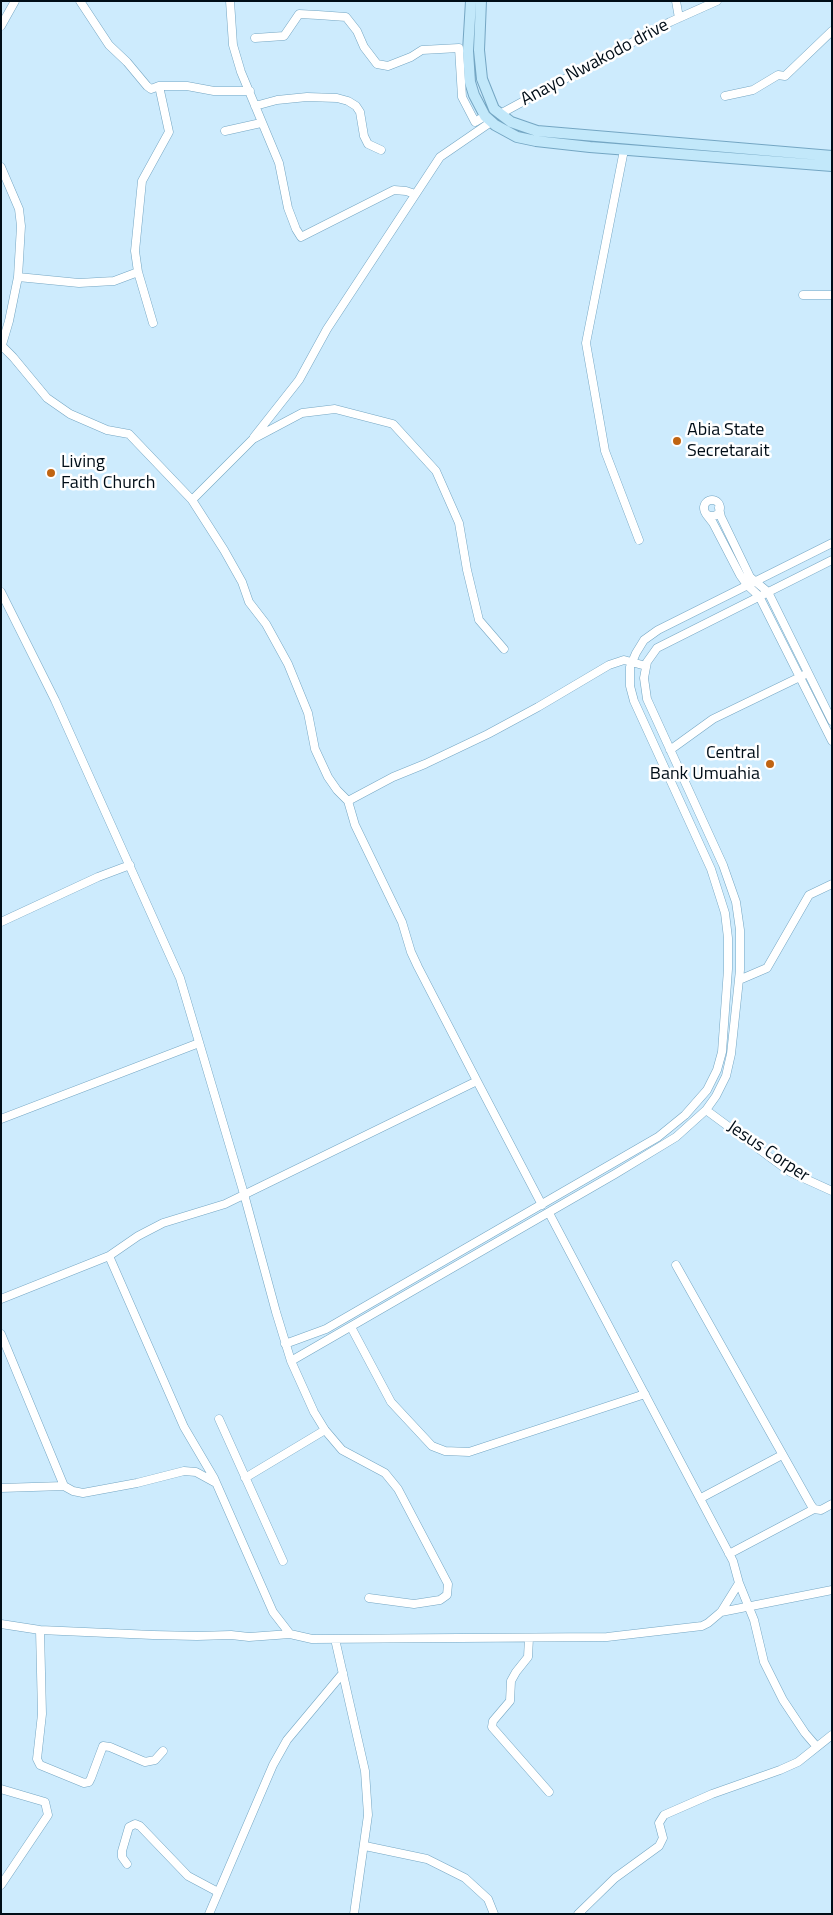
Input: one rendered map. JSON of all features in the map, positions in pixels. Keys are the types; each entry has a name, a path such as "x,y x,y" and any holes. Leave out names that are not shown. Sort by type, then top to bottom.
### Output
{"street":[{"path":"1,26 15,1"},
{"path":"80,1 109,45 151,89 160,86 187,86 214,91 250,92"},
{"path":"230,1 233,45 240,72 279,163 288,208 301,237 394,190 416,194"},
{"path":"471,1 468,51 470,82 478,105 488,119 516,136 536,141 624,150 832,166"},
{"path":"481,1 479,50 482,79 494,109 511,122 537,130 832,156"},
{"path":"676,1 679,18"},
{"name":"Anayo Nwakodo drive","path":"500,114 679,18 718,1"},
{"path":"255,38 284,36 299,14 346,17 377,64 388,66 422,50 459,48 462,97 475,122 488,119"},
{"path":"725,96 753,90 778,76 785,76 832,31"},
{"path":"154,323 138,272 135,251 142,181 170,132 160,86"},
{"path":"255,106 277,100 307,97 338,98 348,101 356,106 360,112 364,136 368,144 381,150"},
{"path":"192,500 253,439 299,380 327,329 440,157 488,119"},
{"path":"225,131 261,123"},
{"path":"624,150 586,344 605,451 639,540"},
{"path":"1,167 19,209 21,226 18,278 2,347 14,357 47,398 79,418 107,430 129,434 192,500 224,550 242,582 249,602 266,624 288,664 308,713 315,750 328,777 348,801 355,824 402,922 411,952 418,967 542,1204"},
{"path":"18,278 79,283 114,281 138,272"},
{"path":"803,295 832,295"},
{"path":"253,439 302,413 335,409 393,424 436,470 459,523 467,570 479,620 504,649"},
{"path":"832,721 768,592 750,577 725,526 716,502 708,501 704,507 706,514 713,523 740,575 747,585 759,596 832,742"},
{"path":"706,514 714,516 719,508"},
{"path":"285,1344 326,1329 658,1137 673,1126 698,1102 707,1090 722,1052 728,969 728,938 725,914 718,888 634,701 630,686 630,668 644,640 658,630 832,543"},
{"path":"291,1361 621,1171 676,1137 706,1110 716,1096 726,1076 732,1054 739,980 740,930 736,902 723,866 647,699 644,678 646,666 657,648 832,560"},
{"path":"2,594 54,700 180,978 291,1361 324,1430 342,1450 385,1473 398,1489 448,1584 447,1594 440,1600 414,1604 369,1598"},
{"path":"348,801 393,777 488,734 609,665 624,660 646,666"},
{"path":"670,750 713,720 808,673"},
{"path":"1,922 98,876 130,865"},
{"path":"739,980 767,968 809,895 832,884"},
{"path":"1,1119 199,1044"},
{"path":"1,1299 109,1256 138,1236 163,1223 225,1204 477,1081"},
{"name":"Jesus Corper","path":"706,1110 790,1172 832,1192"},
{"path":"616,1162 621,1171"},
{"path":"548,1213 730,1554 754,1620 764,1662 783,1700 805,1733 817,1747"},
{"path":"109,1256 184,1427 216,1483 273,1612 290,1634"},
{"path":"676,1265 814,1509"},
{"path":"416,1277 421,1286"},
{"path":"351,1327 392,1402 432,1446 445,1451 468,1452 645,1394"},
{"path":"1,1334 64,1486"},
{"path":"219,1418 283,1561"},
{"path":"245,1478 324,1430"},
{"path":"701,1498 782,1455"},
{"path":"1,1488 64,1486 73,1491 83,1493 137,1483 184,1471 196,1472 216,1483"},
{"path":"730,1554 814,1509 820,1510 832,1504"},
{"path":"1,1624 40,1630 250,1637 290,1634 312,1639 608,1637 702,1626 721,1612 739,1583"},
{"path":"721,1612 832,1590"},
{"path":"40,1630 42,1714 37,1759 40,1765 84,1783 89,1782 103,1746 110,1746 145,1762 155,1760 163,1751"},
{"path":"530,1638 528,1657 511,1681 508,1706 493,1721 492,1727 549,1792"},
{"path":"335,1639 365,1771 368,1815 354,1914"},
{"path":"209,1914 273,1765 287,1740 343,1673"},
{"path":"578,1914 615,1878 659,1846 663,1838 659,1823 664,1815 712,1794 798,1762 832,1735"},
{"path":"1,1789 44,1802 48,1815 1,1885"},
{"path":"127,1864 122,1857 122,1851 129,1827 135,1824 140,1826 188,1876 218,1892"},
{"path":"365,1846 427,1859 465,1878 488,1899 494,1914"}],"place":[{"name":"Abia State Secretarait","path":"677,441"},
{"name":"Living Faith Church","path":"51,473"},
{"name":"Central Bank Umuahia","path":"770,764"}]}
